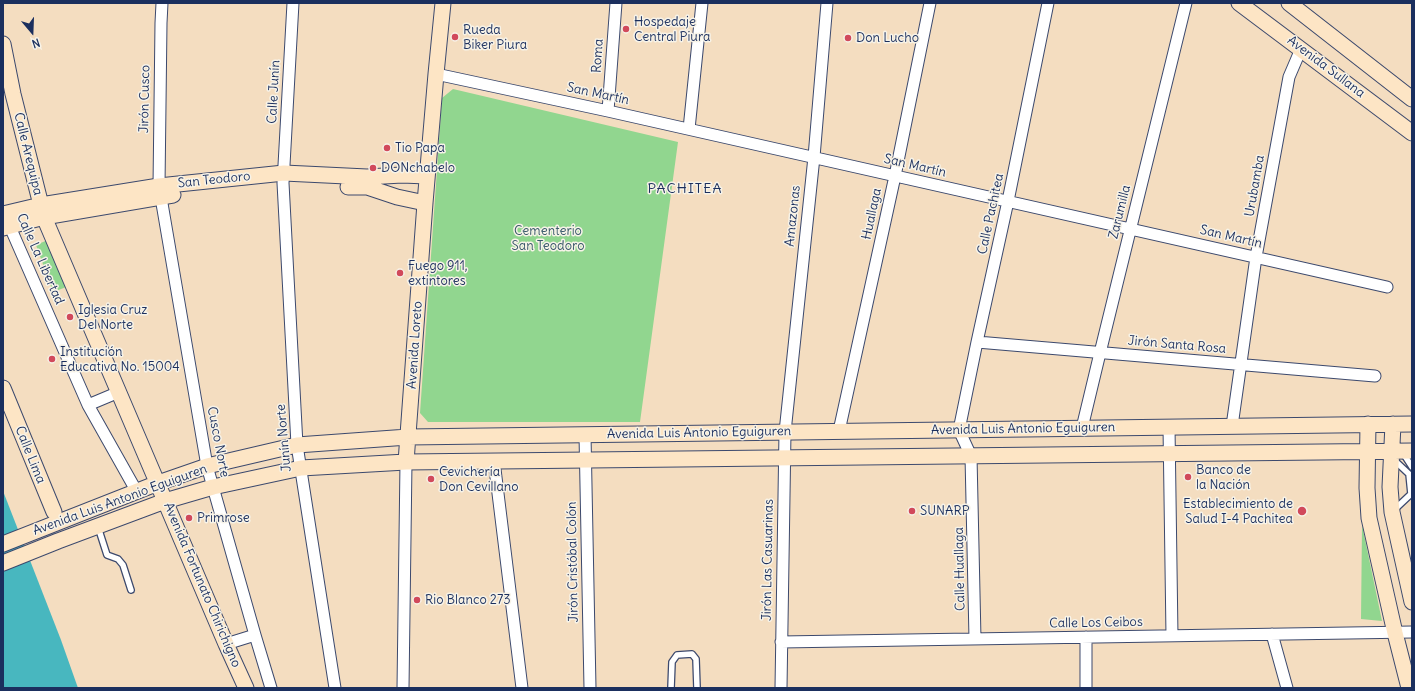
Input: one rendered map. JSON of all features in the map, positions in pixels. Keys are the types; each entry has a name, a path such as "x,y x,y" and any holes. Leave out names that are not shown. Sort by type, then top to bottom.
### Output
{"main road":[{"name":"Avenida Loreto","path":"406,462 427,176 443,3"},
{"name":"Avenida Sullana","path":"1239,3 1412,132"},
{"name":"Avenida Sullana","path":"1289,3 1412,99"},
{"name":"Calle Arequipa","path":"3,44 13,94 43,211"},
{"name":"San Teodoro","path":"5,218 160,191 284,178 367,177 402,174 427,176"},
{"name":"San Teodoro","path":"284,178 367,187 397,197 425,203"},
{"name":"Avenida Fortunato Chirichigno","path":"43,211 165,501 246,688"},
{"name":"Calle Lima","path":"3,388 56,517"},
{"path":"1368,424 1367,488 1369,518 1409,688"},
{"path":"1393,424 1399,453 1390,487 1392,512 1412,602"},
{"name":"Avenida Luis Antonio Eguiguren","path":"3,544 42,528 56,517 137,492 207,466 297,445 408,437 1412,424"},
{"name":"Avenida Luis Antonio Eguiguren","path":"3,563 165,501 213,487 301,468 406,462 1367,452 1399,453"}],"street":[{"name":"Jirón Cusco","path":"160,191 162,3"},
{"name":"Calle Junín","path":"284,178 293,3"},
{"name":"Roma","path":"608,111 616,3"},
{"path":"689,129 702,3"},
{"name":"Amazonas","path":"785,432 814,157 827,3"},
{"name":"Huallaga","path":"839,431 930,3"},
{"name":"Calle Pachitea","path":"959,430 1008,201 1048,3"},
{"name":"Zarumilla","path":"1082,428 1186,3"},
{"name":"Urubamba","path":"1232,426 1256,257 1289,77 1301,48"},
{"name":"San Martín","path":"436,74 689,129 1387,287"},
{"name":"Junín Norte","path":"284,178 297,445 335,688"},
{"name":"Cusco Norte","path":"160,191 207,466 271,688"},
{"name":"Calle La Libertad","path":"5,218 88,405 137,492"},
{"name":"Jirón Santa Rosa","path":"977,342 1375,376"},
{"path":"88,405 119,392"},
{"path":"1169,427 1172,636"},
{"name":"Calle Huallaga","path":"959,430 972,456 975,639"},
{"name":"Jirón Las Casuarinas","path":"781,688 785,432"},
{"name":"Jirón Cristóbal Colón","path":"585,435 590,688"},
{"path":"494,461 522,688"},
{"name":"Avenida Loreto","path":"403,688 406,462"},
{"name":"Calle Los Ceibos","path":"781,642 1412,632"},
{"path":"1272,634 1287,688"},
{"path":"226,644 255,635"},
{"path":"1086,637 1086,688"}],"lane":[{"path":"1399,453 1412,467 1408,474"},
{"path":"1392,512 1412,493 1408,474 1399,453"},
{"path":"98,526 107,555 118,559 123,565 131,590"},
{"path":"671,688 672,662 677,654 692,654 696,659 697,688"}],"green space":[{"name":"Cementerio San Teodoro","path":"453,89 678,142 640,422 428,422 420,413 442,98"},
{"path":"50,239 69,286 53,292 36,245"},
{"path":"1362,525 1382,621 1361,619"}],"water":[{"path":"3,491 61,640 78,688 3,688"}],"place":[{"name":"Hospedaje Central Piura","path":"626,29"},
{"name":"Rueda Biker Piura","path":"455,37"},
{"name":"Don Lucho","path":"848,38"},
{"name":"Tio Papa","path":"387,148"},
{"name":"DONchabelo","path":"373,168"},
{"name":"Fuego 911, extintores","path":"400,273"},
{"name":"Iglesia Cruz Del Norte","path":"70,317"},
{"name":"Institución Educativa No. 15004","path":"52,359"},
{"name":"Banco de la Nación","path":"1188,477"},
{"name":"Cevichería Don Cevillano","path":"431,479"},
{"name":"SUNARP","path":"912,511"},
{"name":"Establecimiento de Salud I-4 Pachitea","path":"1302,511"},
{"name":"Primrose","path":"189,518"},
{"name":"Rio Blanco 273","path":"417,600"}],"district":[{"name":"PACHITEA","path":"685,189"}]}
